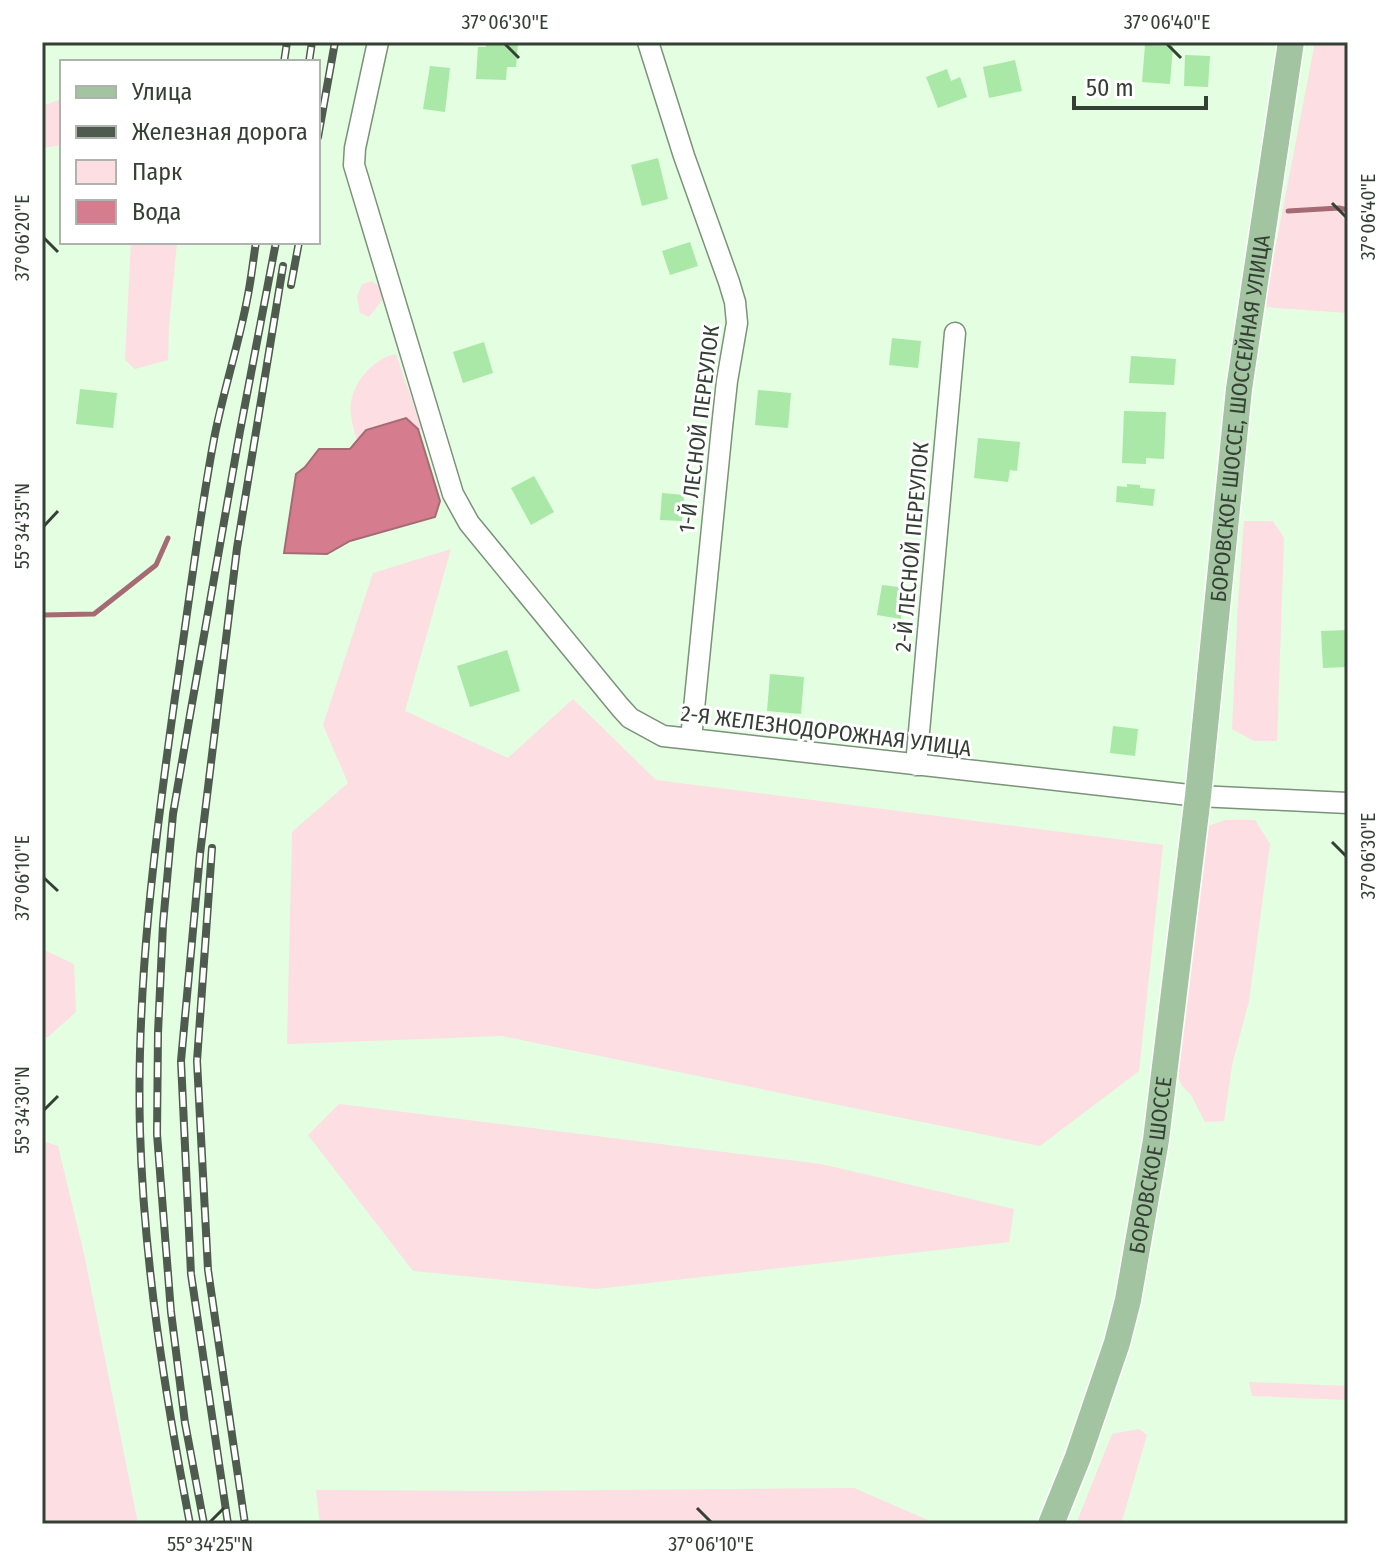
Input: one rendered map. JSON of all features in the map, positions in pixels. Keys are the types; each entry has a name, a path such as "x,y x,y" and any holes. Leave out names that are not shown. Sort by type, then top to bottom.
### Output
{"main road":[{"name":"БОРОВСКОЕ ШОССЕ, ШОССЕЙНАЯ УЛИЦА","path":"1198,796 1239,389 1291,42"},
{"name":"БОРОВСКОЕ ШОССЕ","path":"1051,1524 1110,1368 1126,1309 1156,1140 1198,796"}],"street":[{"name":"2-Я ЖЕЛЕЗНОДОРОЖНАЯ УЛИЦА","path":"378,42 354,165 453,494 469,523 611,699 630,718 663,736 1198,796 1348,803"},
{"name":"1-Й ЛЕСНОЙ ПЕРЕУЛОК","path":"648,42 735,302 737,323 727,381 691,739"},
{"name":"2-Й ЛЕСНОЙ ПЕРЕУЛОК","path":"916,765 955,333"}],"green space":[{"path":"1315,42 1348,42 1348,313 1264,307"},
{"path":"60,100 60,145 42,148 42,106"},
{"path":"131,244 177,244 168,360 135,369 125,360"},
{"path":"372,281 380,287 383,299 369,317 360,313 357,297 362,284"},
{"path":"396,354 415,409 427,431 418,429 405,418 367,430 357,441 351,408 356,386 373,365"},
{"path":"1244,521 1273,521 1284,538 1277,741 1254,741 1232,729"},
{"path":"451,549 405,711 508,758 573,699 656,780 1163,845 1139,1071 1040,1146 502,1036 287,1044 292,832 348,783 323,725 373,573"},
{"path":"1225,820 1255,820 1270,844 1249,1001 1232,1065 1224,1121 1205,1122 1177,1073 1208,826"},
{"path":"42,949 74,964 76,1012 48,1037 42,1037"},
{"path":"339,1104 821,1164 1014,1209 1009,1242 596,1289 413,1271 308,1135"},
{"path":"42,1141 58,1146 84,1254 138,1524 42,1524"},
{"path":"1249,1382 1348,1386 1348,1400 1252,1396"},
{"path":"1139,1429 1147,1435 1121,1524 1076,1524 1112,1434"},
{"path":"854,1488 937,1524 320,1524 316,1490 501,1491"}],"water":[{"path":"406,418 418,429 440,501 435,517 350,541 327,554 284,553 296,474 319,449 350,449 366,430"}],"building":[{"path":"486,42 518,43 516,67 507,67 506,80 476,79 478,47 486,47"},
{"path":"1145,45 1173,46 1170,84 1142,82"},
{"path":"1185,55 1210,56 1208,87 1184,86"},
{"path":"1015,60 1022,91 989,98 983,67"},
{"path":"430,66 450,68 445,112 423,109"},
{"path":"947,69 951,81 960,77 967,97 938,108 926,77"},
{"path":"658,158 668,199 642,206 631,165"},
{"path":"690,242 698,266 670,275 662,251"},
{"path":"892,338 921,341 918,368 889,365"},
{"path":"484,342 493,373 463,383 453,352"},
{"path":"1131,356 1176,359 1174,385 1129,383"},
{"path":"80,389 117,393 113,428 76,424"},
{"path":"758,390 791,393 788,428 755,425"},
{"path":"1124,411 1166,412 1164,459 1146,458 1146,464 1122,463"},
{"path":"978,438 1020,442 1017,471 1010,470 1008,482 974,478"},
{"path":"534,476 554,512 531,525 511,488"},
{"path":"1127,484 1155,489 1153,506 1116,502 1117,486 1127,487"},
{"path":"662,493 684,495 682,521 660,520"},
{"path":"882,585 906,588 901,619 877,615"},
{"path":"1348,630 1347,667 1323,668 1321,631"},
{"path":"507,650 520,691 470,707 457,666"},
{"path":"770,674 804,677 801,714 767,711"},
{"path":"1113,726 1138,729 1135,756 1110,753"}],"waterway":[{"path":"1288,211 1348,210"},
{"path":"42,615 94,614 156,565 168,538"}],"railway":[{"path":"284,60 287,42"},
{"path":"309,60 312,42"},
{"path":"320,126 335,42"},
{"path":"190,1524 164,1377 146,1230 140,1131 141,1022 154,859 198,535 214,439 250,286 256,244"},
{"path":"204,1524 185,1423 171,1312 157,1134 163,924 173,814 276,244"},
{"path":"291,285 299,244"},
{"path":"228,1524 191,1274 181,1061 200,854 237,548 283,266"},
{"path":"212,848 197,1061 208,1270 245,1524"}]}
